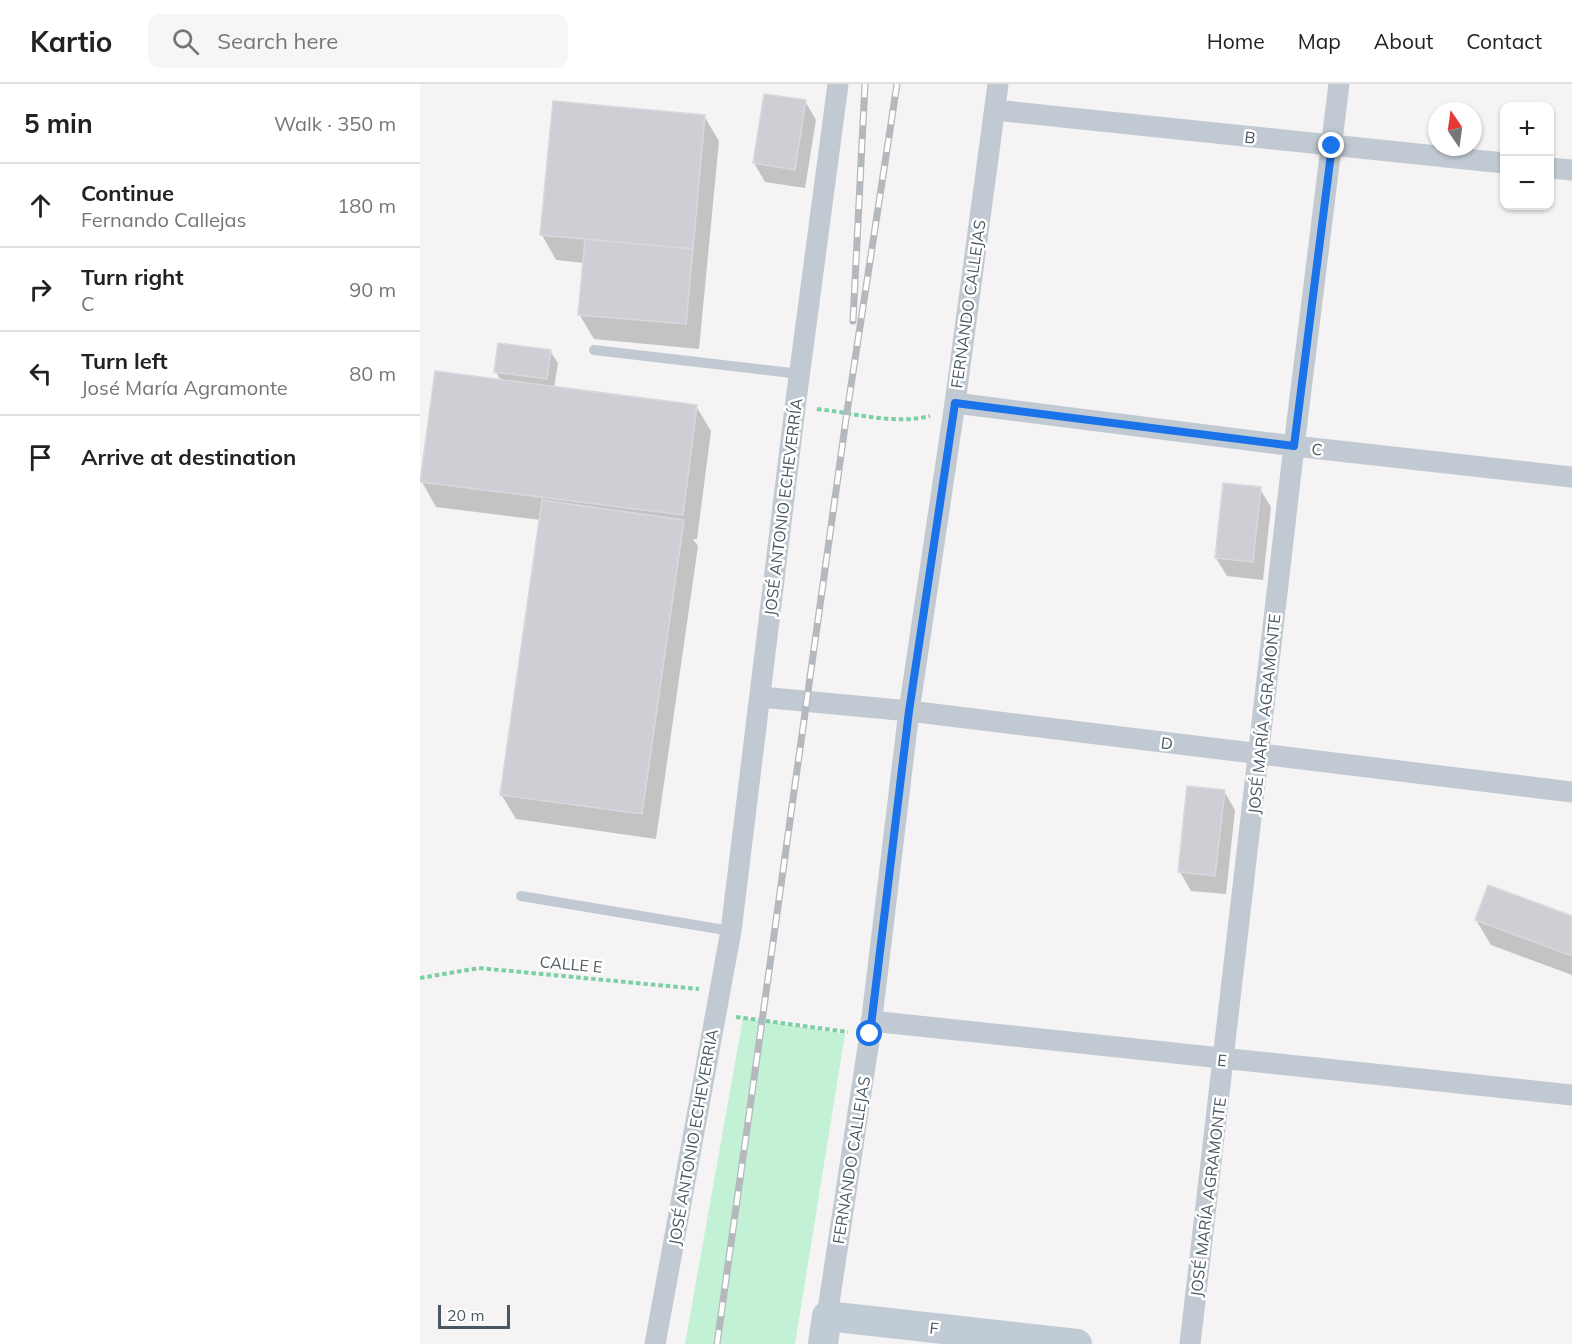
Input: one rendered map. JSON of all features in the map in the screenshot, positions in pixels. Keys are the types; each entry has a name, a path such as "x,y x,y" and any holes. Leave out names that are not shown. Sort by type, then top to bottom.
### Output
{"street":[{"name":"JOSÉ ANTONIO ECHEVERRÍA","path":"730,931 838,84"},
{"name":"FERNANDO CALLEJAS","path":"825,1330 871,1028 909,711 955,403 998,84"},
{"name":"JOSÉ MARÍA AGRAMONTE","path":"1190,1344 1294,446 1339,84"},
{"name":"B","path":"995,110 1500,163"},
{"path":"1554,168 1572,170"},
{"name":"C","path":"955,403 1294,446 1572,477"},
{"name":"D","path":"761,697 909,711 1572,792"},
{"name":"JOSÉ ANTONIO ECHEVERRIA","path":"655,1344 730,931"},
{"name":"E","path":"871,1028 1572,1095"},
{"name":"F","path":"825,1330 1077,1344"}],"lane":[{"path":"594,350 800,374"},
{"path":"521,896 730,931"}],"path":[{"path":"796,400 814,409 846,412 868,418 912,420 932,416 955,403"},
{"name":"CALLE E","path":"420,978 479,968 679,986 720,993"},
{"path":"716,1014 871,1028"}],"green space":[{"path":"743,1018 845,1034 795,1344 685,1344"}],"building":[{"path":"764,94 806,100 795,170 753,163"},
{"path":"553,101 705,115 693,249 540,235"},
{"path":"585,239 693,249 686,324 578,315"},
{"path":"498,343 551,350 547,379 494,372"},
{"path":"435,371 697,405 683,515 420,482"},
{"path":"1223,483 1261,487 1253,562 1215,558"},
{"path":"542,500 684,520 642,814 500,795"},
{"path":"1187,786 1225,790 1215,876 1178,872"},
{"path":"1488,885 1572,916 1572,956 1475,920"}],"railway":[{"path":"853,321 865,84"},
{"path":"717,1344 847,412 897,84"}],"route":[{"path":"870,1034 909,711 955,403 1294,446 1332,146"}]}
